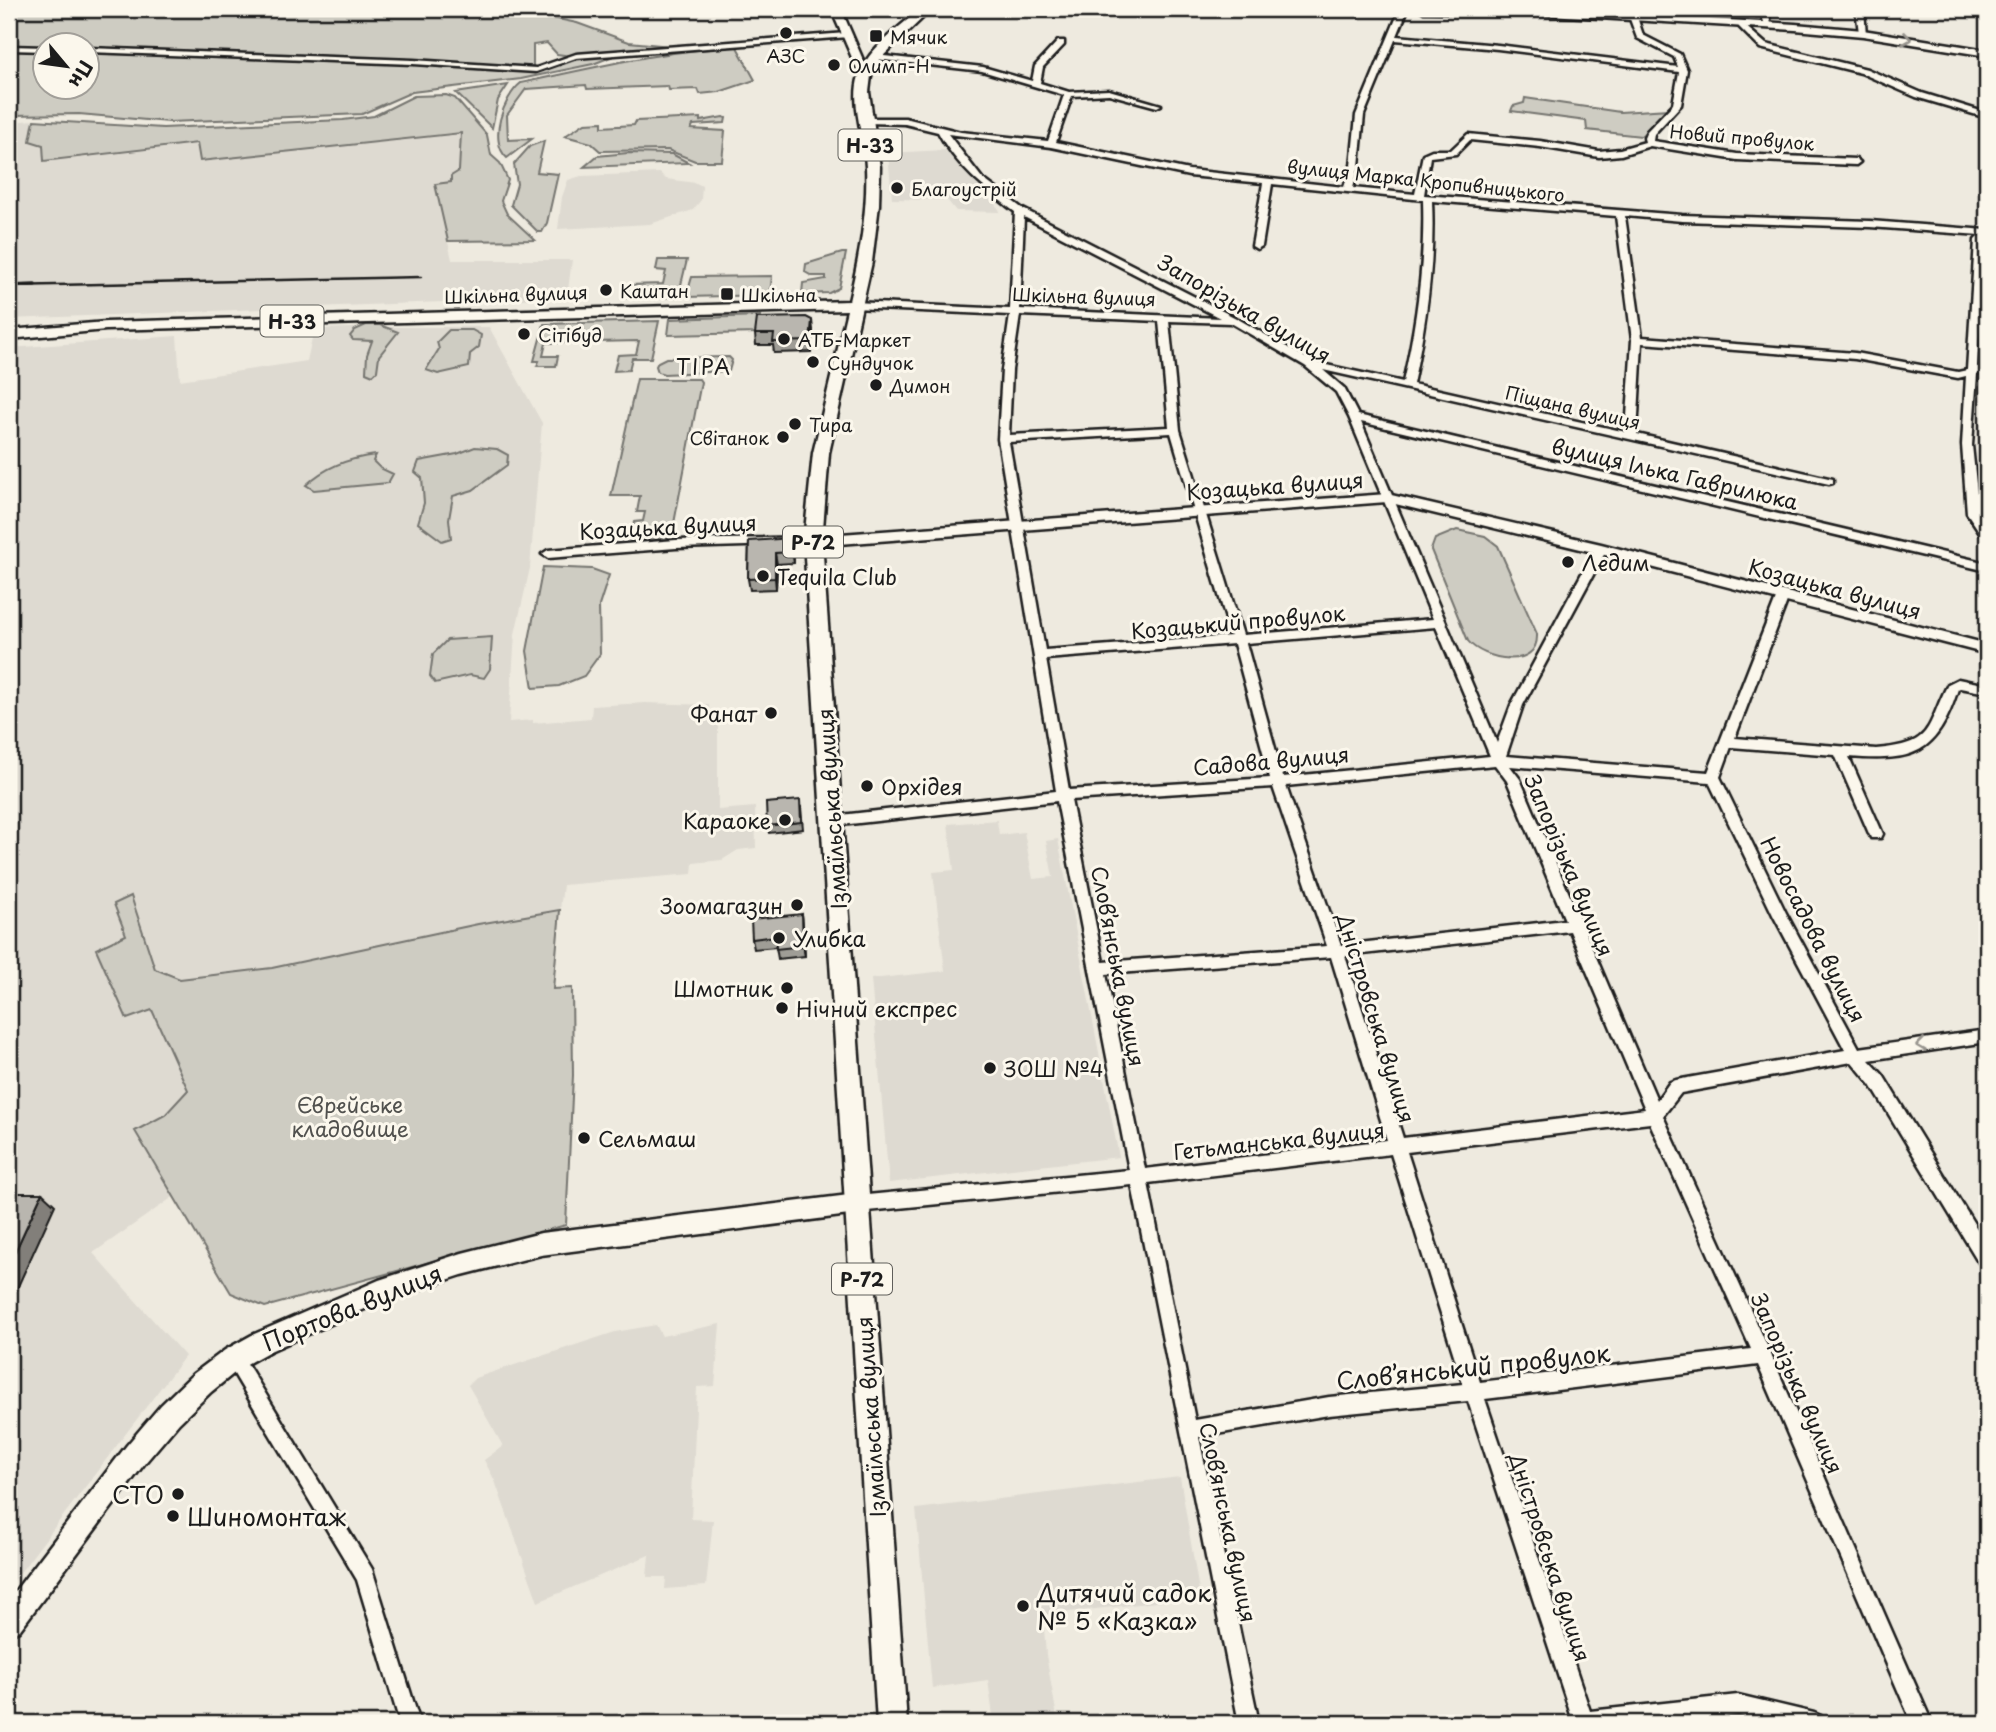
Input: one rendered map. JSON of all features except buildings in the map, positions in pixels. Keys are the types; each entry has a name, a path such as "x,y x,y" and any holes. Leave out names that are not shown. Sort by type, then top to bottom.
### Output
{"main road":[{"name":"Ізмаїльська вулиця","path":"892,1723 813,541 821,453 865,262 872,205 873,167 863,92 865,76 875,57 926,9"},
{"name":"Шкільна вулиця","path":"9,334 106,326 853,305"},
{"name":"Портова вулиця","path":"9,1621 153,1434 202,1383 234,1358 261,1343 379,1291 473,1261 541,1244 857,1204"}],"street":[{"path":"836,9 865,76"},
{"path":"1348,189 1355,166 1360,115 1404,9"},
{"path":"1424,9 1601,13 1634,19 1769,25 1863,33 1987,52"},
{"path":"1763,9 1769,25"},
{"path":"1860,9 1863,33"},
{"path":"1634,19 1640,36 1676,57 1683,70 1677,105 1650,133 1650,143"},
{"path":"1742,24 1763,46 1864,71 1919,95 1987,116"},
{"path":"102,51 536,70 576,57 846,35"},
{"path":"1394,38 1498,47 1683,70"},
{"path":"1036,84 1039,66 1061,43"},
{"path":"9,48 32,49"},
{"path":"875,57 983,69 1069,94 1109,92 1157,105"},
{"path":"1051,144 1069,94"},
{"name":"вулиця Марка Кропивницького","path":"867,120 905,121 982,138 1051,144 1154,168 1423,197 1620,215 1870,224 1987,233"},
{"name":"Запорізька вулиця","path":"940,128 948,143 979,180 1020,211 1234,321 1309,364 1340,390 1354,417 1498,760 1513,779 1572,925 1922,1723"},
{"name":"Новий провулок","path":"1423,197 1426,156 1453,152 1468,137 1540,144 1599,154 1621,152 1650,143 1737,157 1856,162"},
{"path":"1256,246 1268,180"},
{"path":"1408,387 1420,333 1431,238 1423,197"},
{"name":"Словʼянська вулиця","path":"1020,211 1015,313 1007,370 1003,439 1063,795 1188,1430 1250,1723"},
{"path":"1620,215 1637,340 1631,438"},
{"path":"1987,233 1980,240 1970,370 1969,478 1973,513 1987,534"},
{"name":"Шкільна вулиця","path":"853,305 1234,321"},
{"name":"Дністровська вулиця","path":"1164,318 1175,430 1239,641 1278,782 1336,951 1579,1723"},
{"path":"1637,340 1843,355 1958,375 1987,368"},
{"name":"Піщана вулиця","path":"1309,364 1829,481"},
{"path":"1340,390 1341,380 1357,376"},
{"name":"вулиця Ілька Гаврилюка","path":"1354,417 1987,567"},
{"path":"1003,439 1175,430"},
{"name":"Козацька вулиця","path":"548,554 676,544 813,541 1018,528 1387,498 1601,549 1987,649"},
{"path":"1498,760 1517,705 1601,549"},
{"path":"1713,778 1783,596"},
{"name":"Козацький провулок","path":"1041,655 1439,623"},
{"path":"1728,742 1887,754 1921,747 1937,727 1952,687 1958,683 1987,689"},
{"path":"1840,751 1875,834"},
{"name":"Садова вулиця","path":"832,821 1063,795 1278,782 1498,760 1713,778"},
{"name":"Новосадова вулиця","path":"1713,778 1780,915 1855,1055 1877,1080 1987,1260"},
{"path":"1099,968 1336,951 1572,925"},
{"path":"1655,1115 1676,1087 1855,1055 1987,1036"},
{"name":"Гетьманська вулиця","path":"857,1204 1138,1177 1655,1115"},
{"name":"Словʼянський провулок","path":"1188,1430 1329,1406 1474,1392 1763,1356"},
{"path":"234,1358 365,1576 410,1723"},
{"path":"1579,1723 1738,1704 1814,1723"}],"shaded area":[{"path":"34,120 31,141 43,145 45,161 197,143 201,161 462,133 459,172 451,182 435,184 452,260 572,260 567,297 9,319 9,122"},
{"path":"945,150 1000,212 956,211 947,200 892,199 888,153"},
{"path":"660,173 666,179 702,186 701,200 693,210 650,224 558,229 562,197 568,180 581,176"},
{"path":"489,327 542,423 530,568 515,634 509,722 533,720 533,723 591,718 592,706 645,703 709,705 709,711 718,711 718,810 755,807 756,848 738,850 722,860 693,863 692,874 563,885 560,910 478,924 272,968 180,979 155,969 131,896 114,904 152,1009 188,1090 165,1115 135,1131 173,1197 93,1253 185,1356 9,1587 9,348 177,336 180,380 307,361 314,329"},
{"name":"ЗОШ №4","path":"997,820 999,835 1024,832 1033,879 1053,877 1046,841 1058,839 1119,1157 889,1183 871,979 945,971 933,872 954,870 948,824"},
{"path":"720,1324 715,1386 697,1387 691,1519 713,1520 706,1586 665,1589 666,1577 647,1577 649,1555 538,1602 495,1481 484,1460 503,1446 468,1385 475,1378 615,1332 656,1325 662,1336"},
{"name":"Дитячий садок № 5 «Казка»","path":"1180,1477 1200,1597 1043,1615 1046,1655 1058,1723 994,1723 988,1680 932,1688 916,1509"}],"green space":[{"path":"9,9 510,9 577,23 629,42 681,47 571,56 557,54 547,43 533,45 533,68 556,65 576,58 616,55 593,64 521,79 412,92 362,114 169,122 79,114 9,115"},
{"path":"737,47 755,80 719,92 700,94 698,89 669,90 668,86 587,89 586,85 526,89 507,115 508,140 532,139 507,158 501,150 498,130 500,119 509,98 521,83 655,56"},
{"path":"508,85 498,100 492,128 456,93"},
{"path":"446,95 455,98 487,135 491,155 500,163 508,180 501,201 507,214 535,240 448,241 435,184 451,182 451,176 459,171 461,133 200,161 197,143 44,161 43,145 30,141 34,120 163,128 343,120 374,116 414,96"},
{"path":"1525,98 1620,112 1670,109 1641,136 1587,130 1586,121 1511,111 1513,106 1524,103"},
{"path":"701,118 701,121 726,118 725,123 693,125 691,129 725,131 722,161 695,161 668,150 600,151 591,143 565,136 585,123 602,122 602,127 634,125 636,121"},
{"path":"544,141 537,172 558,174 547,223 542,232 538,232 511,205 517,184 514,164 530,146"},
{"path":"628,153 672,154 689,163 584,167 597,156"},
{"path":"846,253 839,288 829,293 802,294 803,283 826,279 826,276 812,276 805,272 806,264"},
{"path":"658,260 687,260 678,297 624,298 628,285 663,284 666,271 656,270"},
{"path":"772,276 770,295 686,297 692,277"},
{"path":"760,316 758,333 668,335 670,319"},
{"path":"659,321 651,358 632,358 629,370 614,371 618,355 636,354 639,341 546,343 543,356 558,356 556,366 537,366 539,361 534,361 544,324"},
{"path":"366,325 380,325 398,332 379,356 377,371 373,375 366,372 367,355 372,341 353,340 350,336 355,330"},
{"path":"449,330 472,330 481,335 479,347 470,354 469,367 438,374 426,370 439,349 437,342"},
{"path":"729,357 732,360 729,371 664,374 658,372 656,366 666,358"},
{"path":"637,379 699,379 701,382 671,539 630,540 634,522 643,521 645,512 637,512 640,496 611,496"},
{"path":"475,447 497,449 508,455 507,465 473,490 453,496 449,519 451,538 442,541 418,523 424,503 422,478 415,472 419,461 457,454"},
{"path":"376,455 373,461 393,474 388,483 314,490 306,485 338,464"},
{"path":"1457,530 1485,536 1498,546 1537,634 1535,646 1529,653 1520,657 1497,657 1475,648 1468,641 1431,550 1435,539"},
{"path":"543,567 592,569 609,575 599,606 600,654 584,676 559,686 533,688 527,651"},
{"path":"492,637 490,669 484,678 470,675 435,683 430,676 433,654 447,640"},
{"name":"Єврейське кладовище","path":"131,896 155,969 180,979 272,968 478,924 560,910 553,989 572,988 573,1075 566,1225 265,1307 231,1293 135,1131 165,1115 188,1090 152,1010 127,1019 96,949 126,935 114,904"}],"railway":[{"path":"35,285 9,286 421,277"}],"place":[{"name":"АЗС","path":"786,33"},
{"name":"Мячик","path":"876,36"},
{"name":"Олимп-Н","path":"834,65"},
{"name":"Благоустрій","path":"897,188"},
{"name":"Каштан","path":"606,290"},
{"name":"Шкільна","path":"727,294"},
{"name":"Сітібуд","path":"524,334"},
{"name":"АТБ-Маркет","path":"784,339"},
{"name":"Сундучок","path":"813,362"},
{"name":"Димон","path":"876,385"},
{"name":"Тира","path":"795,424"},
{"name":"Світанок","path":"783,437"},
{"name":"Ледим","path":"1568,562"},
{"name":"Tequila Club","path":"763,576"},
{"name":"Фанат","path":"771,713"},
{"name":"Орхідея","path":"867,786"},
{"name":"Караоке","path":"785,820"},
{"name":"Зоомагазин","path":"797,905"},
{"name":"Улибка","path":"779,938"},
{"name":"Шмотник","path":"787,988"},
{"name":"Нічний експрес","path":"782,1008"},
{"name":"ЗОШ №4","path":"990,1068"},
{"name":"Сельмаш","path":"584,1138"},
{"name":"СТО","path":"178,1494"},
{"name":"Шиномонтаж","path":"173,1516"},
{"name":"Дитячий садок № 5 «Казка»","path":"1023,1606"}],"district":[{"name":"ТІРА","path":"704,366"}]}
